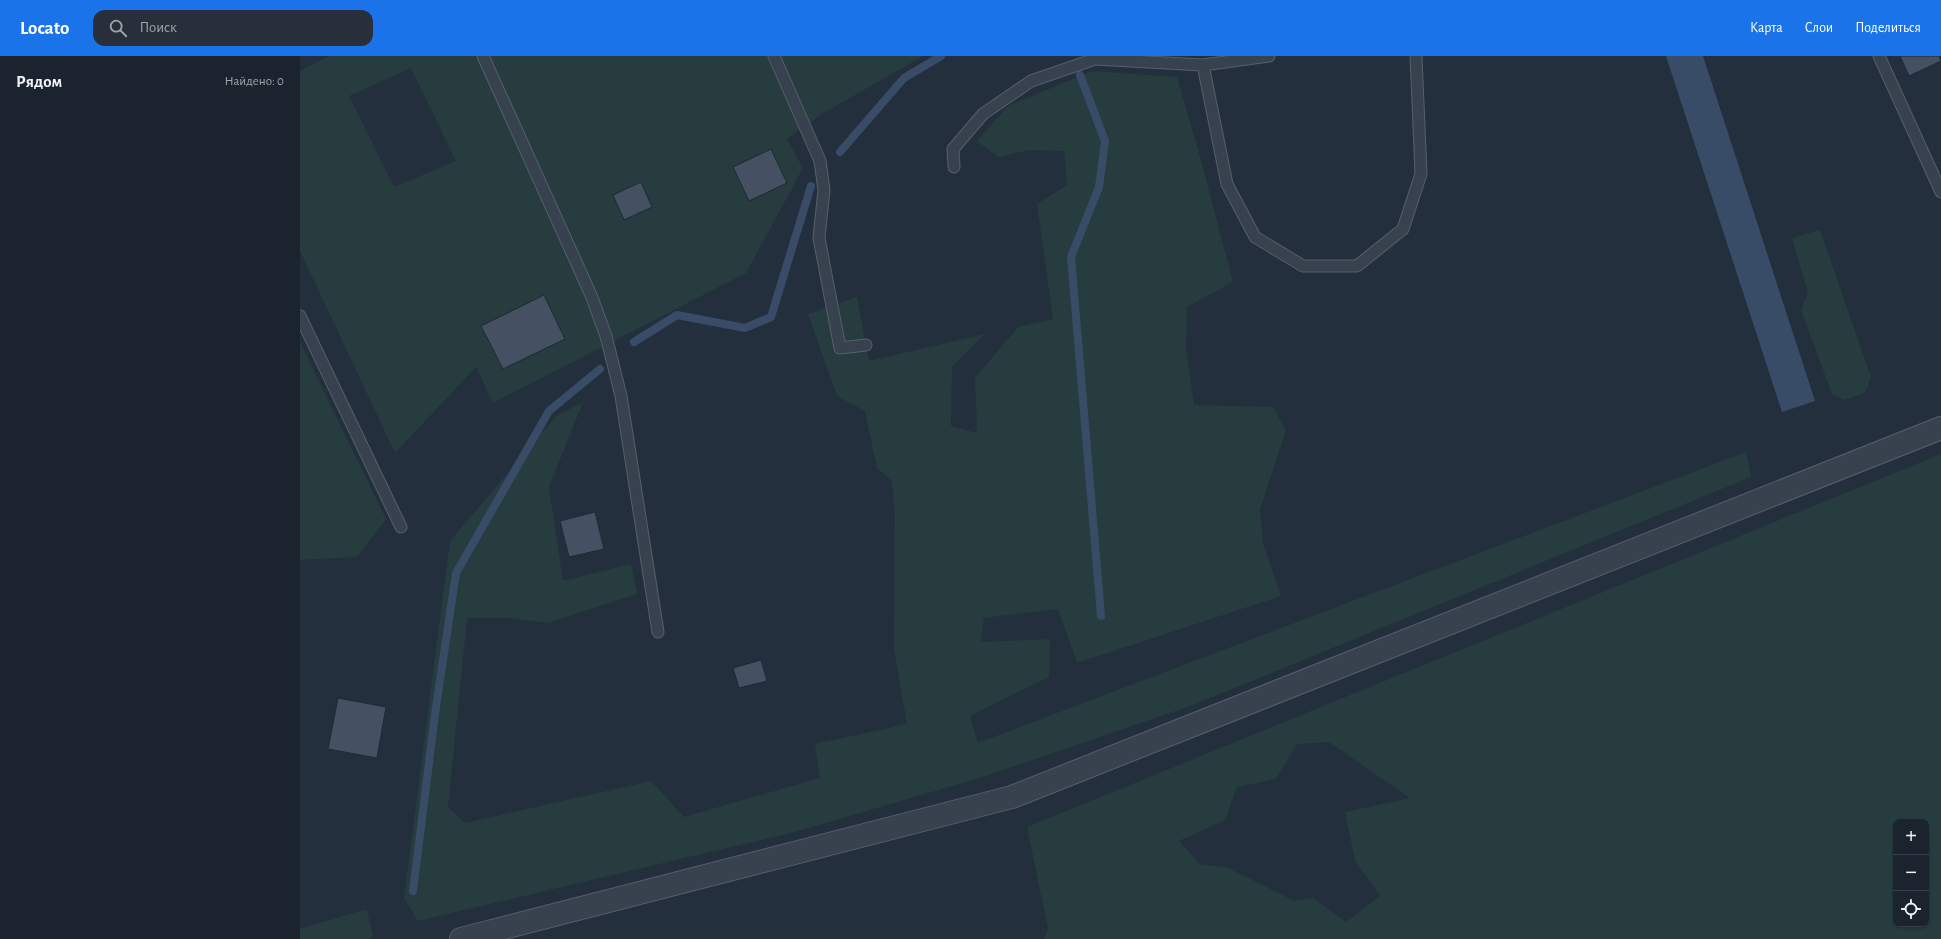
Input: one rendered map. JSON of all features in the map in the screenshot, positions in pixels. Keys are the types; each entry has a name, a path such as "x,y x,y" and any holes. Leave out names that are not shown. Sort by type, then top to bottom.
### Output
{"street":[{"path":"461,939 1012,797 1941,428"}],"lane":[{"path":"483,56 591,295 606,336 621,396 658,632"},
{"path":"774,56 820,161 824,190 820,238 840,348 866,346"},
{"path":"954,167 953,149 983,114 1031,81 1095,59 1203,65 1269,56"},
{"path":"1203,65 1227,184 1255,237 1303,266 1357,266 1404,229 1421,174 1416,56"},
{"path":"1879,56 1941,192"},
{"path":"300,316 401,527"}],"green space":[{"path":"330,56 923,56 822,114 787,139 803,168 746,273 493,403 476,367 395,453 300,251 300,71","holes":["411,68 456,161 394,187 349,96"]},
{"path":"1092,71 1177,77 1233,282 1187,307 1186,347 1194,405 1273,407 1286,430 1260,510 1263,543 1281,596 1077,663 1058,609 984,618 981,642 1050,639 1049,677 970,716 978,743 1746,452 1751,477 1193,705 983,777 791,833 418,921 404,898 450,541 556,416 583,402 549,487 563,581 631,564 637,594 548,623 511,618 467,618 448,807 465,823 651,781 684,817 820,778 815,744 907,724 894,649 895,516 892,481 877,468 865,411 837,396 808,314 857,297 869,361 985,334 952,367 951,426 977,433 975,378 1018,327 1053,319 1037,204 1067,185 1064,151 1029,150 998,157 977,141 1008,106"},
{"path":"1820,230 1871,377 1865,393 1844,400 1832,394 1801,310 1808,293 1792,238"},
{"path":"300,342 386,519 357,557 300,560"},
{"path":"1941,454 1941,939 1044,939 1048,929 1027,827","holes":["1329,742 1410,798 1345,812 1355,861 1380,896 1346,922 1313,898 1295,901 1228,868 1200,864 1179,841 1225,820 1237,787 1276,779 1297,744"]},
{"path":"367,909 373,937 367,939 300,939 300,929"}],"water":[{"path":"1666,56 1703,56 1815,401 1782,412"}],"building":[{"path":"1900,56 1939,56 1941,61 1909,76"},
{"path":"771,149 787,183 749,201 733,167"},
{"path":"641,182 652,207 624,220 613,195"},
{"path":"544,295 565,339 503,369 481,326"},
{"path":"595,512 604,549 569,557 560,521"},
{"path":"761,660 767,681 739,688 733,668"},
{"path":"338,698 386,707 377,758 328,749"}],"waterway":[{"path":"840,152 904,78 941,56"},
{"path":"1080,75 1105,141 1099,187 1071,257 1101,616"},
{"path":"634,342 677,315 745,328 771,317 811,186"},
{"path":"413,891 435,714 456,573 549,411 600,369"}]}
